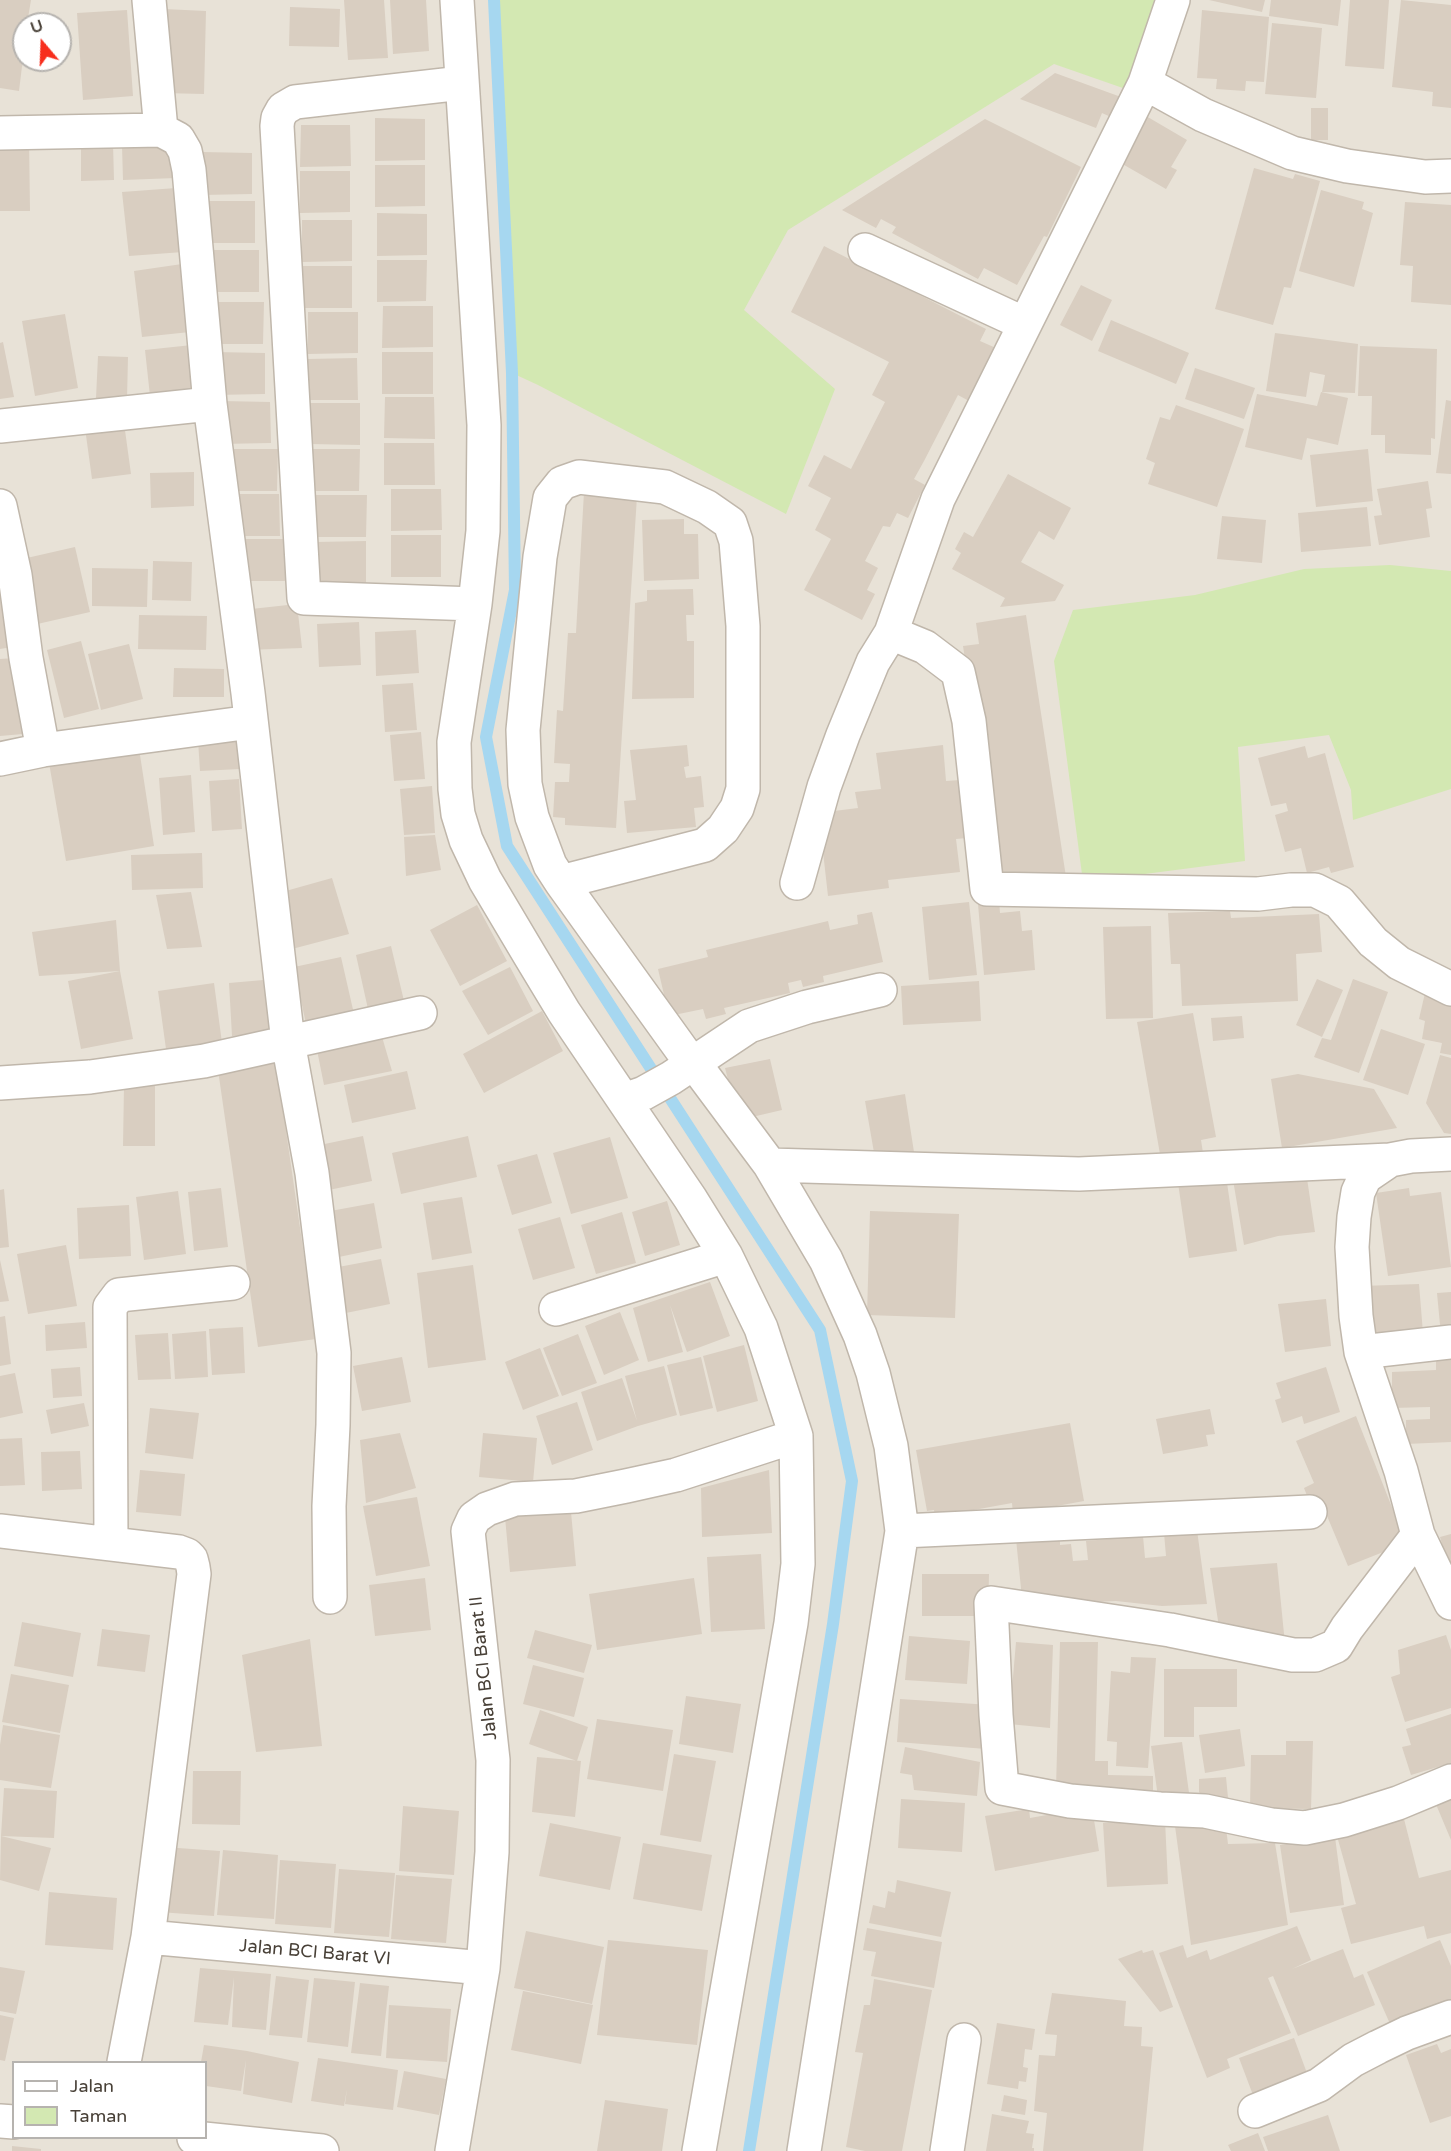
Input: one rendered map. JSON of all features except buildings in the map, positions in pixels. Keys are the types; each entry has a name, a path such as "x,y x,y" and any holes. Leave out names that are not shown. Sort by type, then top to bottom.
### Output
{"street":[{"path":"149,0 161,130"},
{"path":"457,0 484,425 483,531 475,604 454,742 458,814 466,840 485,880 564,1012 770,1165 826,1260 860,1335 873,1373 891,1446 902,1531 804,2151"},
{"path":"797,883 820,798 843,735 873,662 891,633 938,499 1145,83 1173,0"},
{"path":"462,83 295,102 283,109 277,126 304,598 475,604"},
{"path":"1145,83 1203,115 1292,153 1347,166 1425,177 1451,177"},
{"path":"0,133 161,130 178,139 185,151 189,170 210,404 251,722 288,1042 312,1173 334,1353 329,1506 330,1597"},
{"path":"865,250 1025,324"},
{"path":"0,426 210,404"},
{"path":"561,882 705,845 723,829 737,808 743,789 743,626 736,541 730,523 707,507 665,487 579,477 562,483 550,498 540,557 523,730 525,784 532,817 550,865 561,882 684,1053 658,1084"},
{"path":"0,506 15,575 26,658 43,750"},
{"path":"891,633 925,646 958,672 969,721 987,889 1258,894 1316,890 1339,902 1373,942 1399,963 1451,989"},
{"path":"0,759 43,750 251,722"},
{"path":"658,1084 749,1026 807,1007 880,990"},
{"path":"0,1083 90,1077 204,1061 420,1013"},
{"path":"658,1084 690,1198 726,1256 761,1328 796,1436 798,1564 791,1623 699,2151"},
{"path":"770,1165 1079,1174 1390,1160 1411,1156 1451,1154"},
{"path":"1390,1160 1365,1177 1358,1192 1352,1247 1356,1316 1361,1352 1401,1471 1418,1535 1451,1603"},
{"path":"556,1309 726,1256"},
{"path":"111,1544 110,1307 118,1295 233,1282"},
{"path":"1361,1352 1451,1342"},
{"name":"Jalan BCI Barat II","path":"452,2151 483,1968 492,1852 493,1760 477,1603 469,1550 468,1531 474,1518 487,1509 515,1500 576,1496 666,1477 796,1436"},
{"path":"902,1531 1310,1512"},
{"path":"0,1531 187,1555 191,1559 194,1574 148,1938 124,2061"},
{"path":"1418,1535 1347,1628 1336,1646 1315,1655 1293,1655 1170,1630 991,1603 1002,1788 1070,1801 1204,1811 1272,1825 1305,1828 1344,1820 1398,1803 1451,1781"},
{"name":"Jalan BCI Barat VI","path":"148,1938 483,1968"},
{"path":"1255,2111 1318,2085 1353,2060 1407,2033 1451,2017"},
{"path":"947,2151 964,2040"},
{"path":"204,2139 322,2151"}],"shaded area":[{"path":"0,0 1451,0 1451,2151 0,2151"}],"green space":[{"path":"494,0 1173,0 1140,94 1054,64 788,230 744,310 835,389 786,514 512,373"},
{"path":"1390,565 1451,571 1451,789 1353,820 1351,790 1329,735 1238,747 1245,861 1083,882 1054,661 1073,610 1195,595 1304,569"}],"waterway":[{"path":"494,0 512,373 515,590 486,737 507,846 820,1330 852,1481 833,1624 749,2151"}]}
